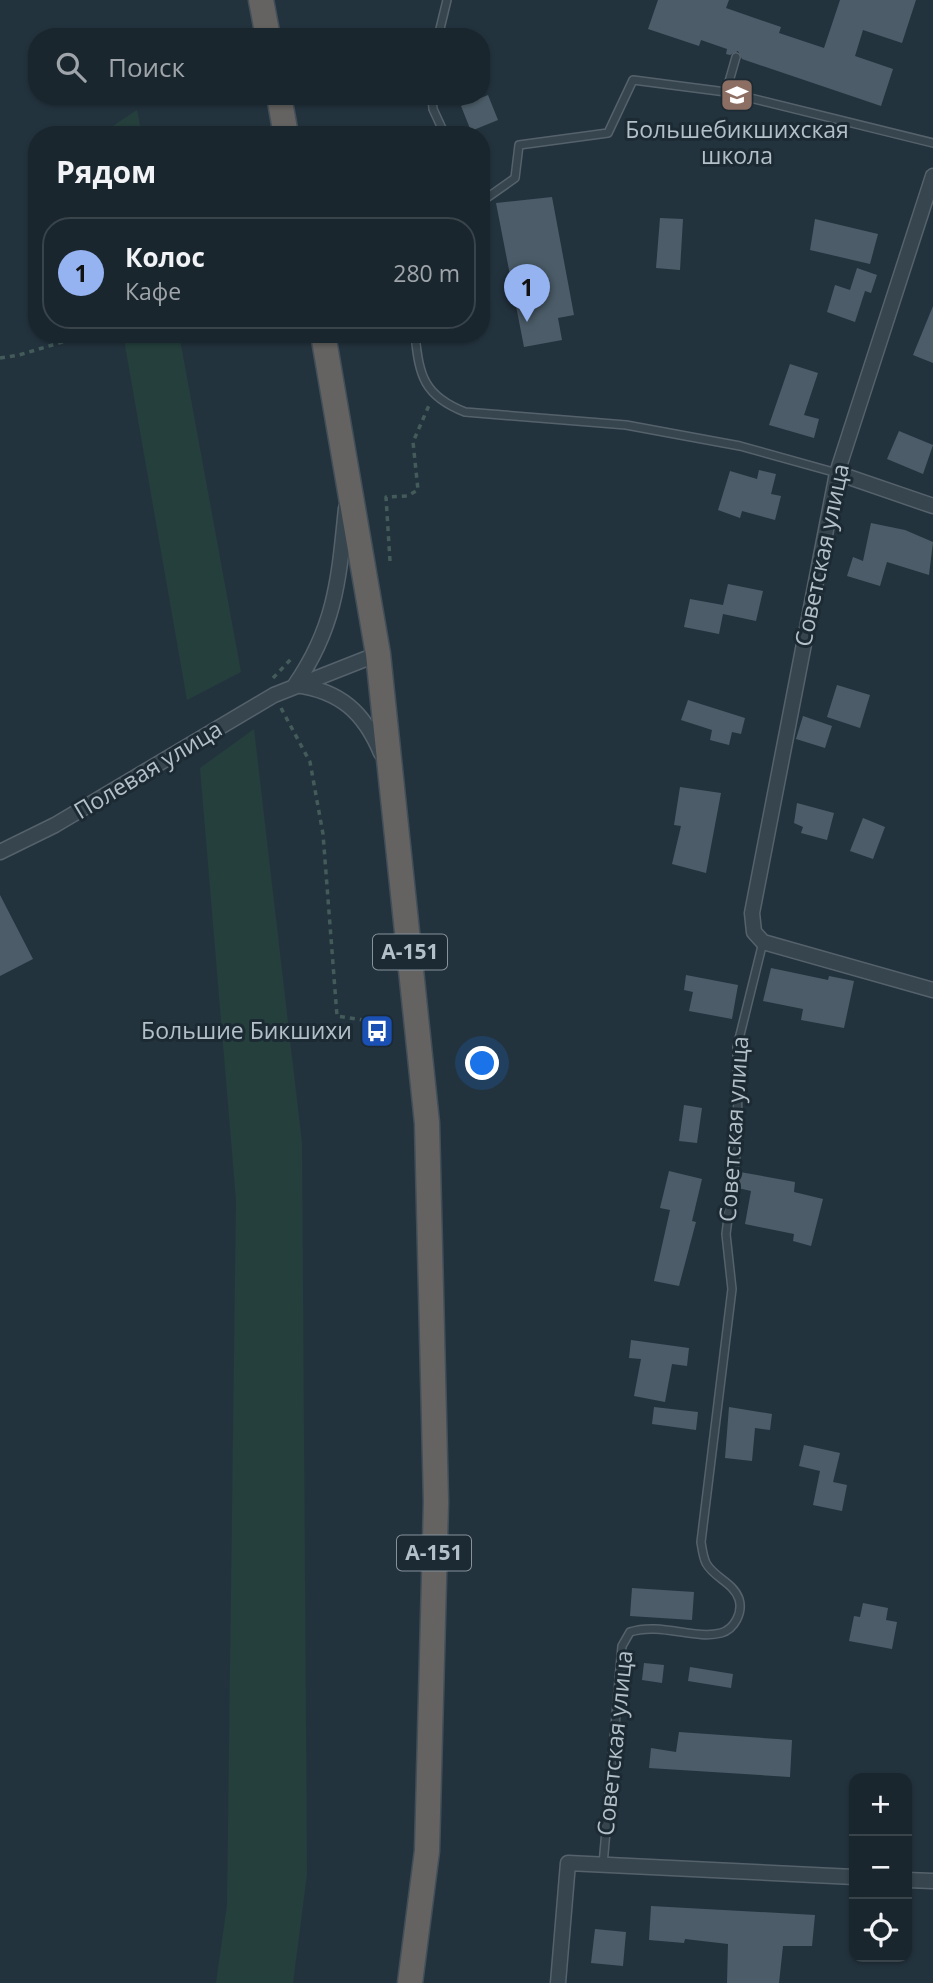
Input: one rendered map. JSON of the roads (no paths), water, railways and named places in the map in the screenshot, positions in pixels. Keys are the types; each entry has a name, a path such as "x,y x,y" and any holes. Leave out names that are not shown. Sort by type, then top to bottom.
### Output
{"highway":[{"path":"261,0 266,28"},
{"path":"281,105 284,126"},
{"name":"А-151","path":"328,343 378,654 427,1123 436,1502 427,1851 410,1983"}],"street":[{"name":"Советская улица","path":"763,942 754,932 752,913 837,473 933,176"},
{"path":"837,473 933,506"},
{"path":"348,478 336,600 313,660 295,685 320,688 339,696 373,734 392,780"},
{"name":"Полевая улица","path":"0,852 55,825 274,695 378,654"},
{"path":"763,942 933,990"},
{"path":"558,1983 568,1863 849,1877"},
{"path":"912,1880 933,1881"}],"lane":[{"path":"440,28 447,0"},
{"path":"726,92 736,57"},
{"path":"490,196 515,178 519,145 608,133 633,80 726,92 933,142"},
{"path":"433,105 441,126"},
{"path":"416,343 425,385 446,405 465,412 626,425 740,446 837,473"},
{"name":"Советская улица","path":"603,1865 622,1646 630,1632 643,1628 719,1633 732,1627 739,1615 739,1600 731,1586 706,1563 701,1542 732,1289 726,1234 738,1139 737,1047 763,942"}],"place":[{"name":"Большебикшихская школа","path":"737,95"},
{"name":"Колос","path":"527,322"},
{"name":"Большие Бикшихи","path":"377,1031"}]}
